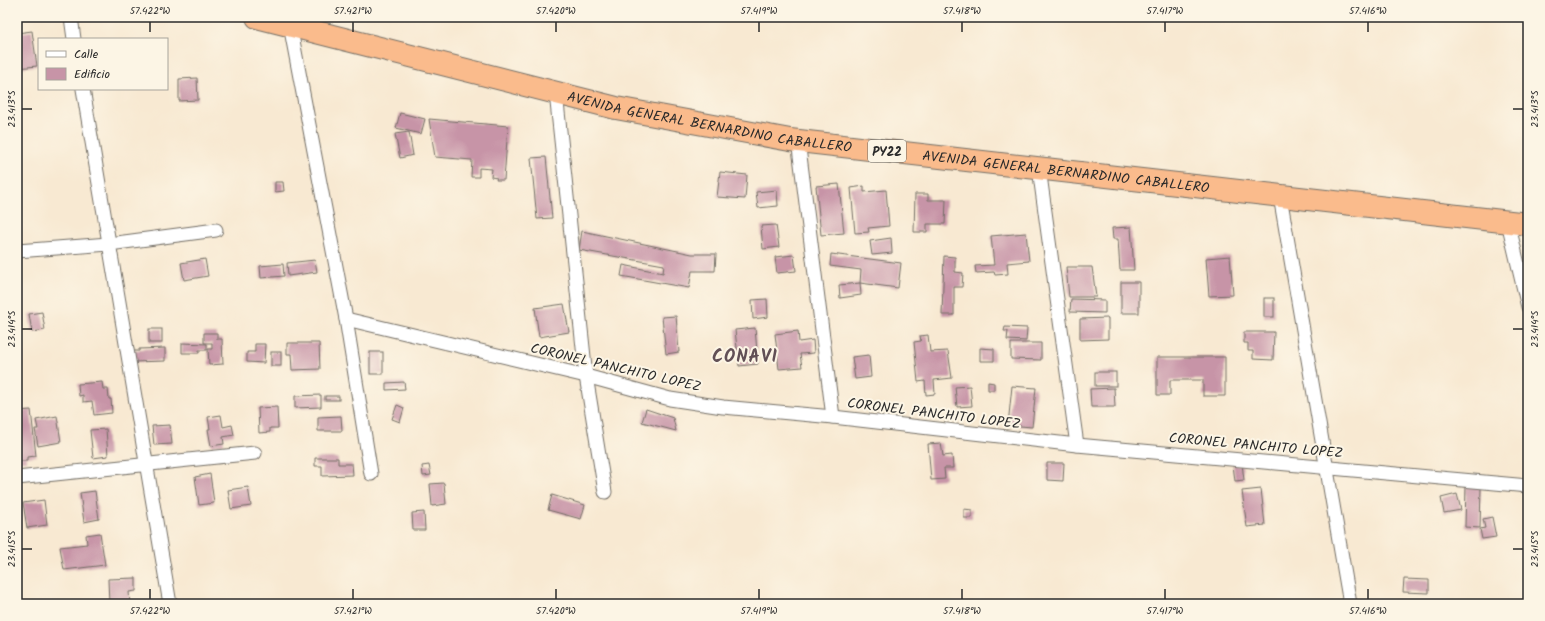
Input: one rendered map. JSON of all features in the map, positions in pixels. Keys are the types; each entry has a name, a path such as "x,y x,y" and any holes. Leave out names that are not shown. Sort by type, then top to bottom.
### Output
{"highway":[{"name":"AVENIDA GENERAL BERNARDINO CABALLERO","path":"257,17 616,108 798,140 1518,223"}],"street":[{"path":"71,17 74,38"},
{"path":"290,25 346,319 371,474"},
{"path":"83,90 170,604"},
{"path":"556,92 586,376 605,492"},
{"path":"798,140 833,417"},
{"path":"1039,168 1077,445"},
{"path":"1280,196 1350,604"},
{"path":"1518,223 1528,307"},
{"path":"17,251 109,244 216,230"},
{"name":"CORONEL PANCHITO LOPEZ","path":"346,319 586,376 670,399 723,408 833,417 1077,445 1528,486"},
{"path":"17,478 254,453"}],"building":[{"path":"32,31 37,66 18,68 17,33"},
{"path":"197,78 198,100 179,101 179,79"},
{"path":"400,113 425,119 421,134 396,128"},
{"path":"429,119 508,126 504,180 496,180 497,178 491,177 492,169 479,168 479,177 471,177 472,160 435,157"},
{"path":"409,132 413,155 400,158 395,134"},
{"path":"546,157 552,218 537,219 531,158"},
{"path":"720,172 747,175 745,199 717,197"},
{"path":"275,182 283,182 284,191 275,192"},
{"path":"839,184 844,233 821,235 816,186"},
{"path":"864,186 864,192 886,190 889,226 868,228 869,232 855,233 851,188"},
{"path":"777,190 778,206 758,208 756,192"},
{"path":"915,194 928,194 928,200 946,200 945,224 927,224 927,232 914,232"},
{"path":"776,225 779,247 763,249 761,226"},
{"path":"1131,227 1134,270 1120,270 1118,239 1113,239 1112,228"},
{"path":"582,231 692,254 716,254 715,271 692,271 689,288 621,276 623,265 663,273 664,265 579,250"},
{"path":"1026,233 1029,261 1007,263 1008,274 995,275 994,272 976,273 975,266 994,265 991,236"},
{"path":"891,238 892,253 872,255 870,241"},
{"path":"831,254 901,263 898,288 860,283 861,270 830,266"},
{"path":"794,255 796,271 777,273 775,257"},
{"path":"944,256 955,257 955,272 963,273 962,287 954,287 954,315 942,315"},
{"path":"1230,256 1233,295 1209,296 1206,258"},
{"path":"205,259 208,276 184,280 181,263"},
{"path":"315,260 317,272 288,276 287,263"},
{"path":"283,264 284,276 261,278 260,266"},
{"path":"1066,267 1092,267 1096,297 1069,297"},
{"path":"1121,282 1139,282 1139,313 1121,313"},
{"path":"860,283 861,295 840,298 839,285"},
{"path":"1264,298 1274,298 1274,317 1264,317"},
{"path":"767,299 768,317 753,319 752,300"},
{"path":"1071,299 1105,300 1105,313 1070,312"},
{"path":"564,304 569,332 539,337 535,308"},
{"path":"42,312 45,330 32,332 29,314"},
{"path":"676,316 679,352 666,354 662,317"},
{"path":"1108,318 1108,339 1080,340 1080,319"},
{"path":"1005,327 1027,328 1026,341 1007,340 1008,331 1004,331"},
{"path":"755,328 758,364 739,366 735,330"},
{"path":"149,329 162,329 162,343 149,343"},
{"path":"798,331 799,342 813,340 814,353 800,354 802,367 779,369 775,334"},
{"path":"1244,332 1274,332 1273,360 1253,359 1253,351 1248,351 1248,343 1244,343"},
{"path":"204,333 217,333 217,339 222,339 223,364 209,365 208,349 212,349 212,343 204,343"},
{"path":"928,335 930,352 948,351 952,378 934,380 935,394 926,395 925,381 918,382 914,342 921,341 920,336"},
{"path":"182,343 207,344 207,350 199,350 199,353 182,353"},
{"path":"287,343 319,343 320,369 292,370 291,354 287,354"},
{"path":"1011,343 1041,343 1041,360 1011,359"},
{"path":"255,344 265,344 264,363 247,362 247,352 255,352"},
{"path":"165,348 165,361 133,362 133,351 139,351 139,349"},
{"path":"980,348 994,349 994,361 980,361"},
{"path":"271,352 281,352 281,366 271,366"},
{"path":"370,352 383,352 383,374 370,374"},
{"path":"869,355 871,377 855,379 852,357"},
{"path":"1157,357 1225,357 1225,396 1203,396 1203,380 1170,380 1170,395 1157,395"},
{"path":"1095,372 1116,372 1116,386 1095,386"},
{"path":"102,382 103,389 108,389 109,399 111,399 112,413 94,415 92,401 83,402 83,395 79,396 78,384"},
{"path":"404,382 405,389 386,390 386,383"},
{"path":"988,382 994,383 994,390 988,390"},
{"path":"970,386 972,406 957,407 955,387"},
{"path":"1012,386 1036,388 1032,427 1008,425"},
{"path":"1114,388 1115,407 1091,407 1090,389"},
{"path":"321,395 321,407 295,408 295,396"},
{"path":"325,396 339,396 339,400 325,400"},
{"path":"397,405 404,408 400,422 392,419"},
{"path":"277,407 278,428 270,428 270,432 259,433 258,408"},
{"path":"646,409 673,418 676,431 642,422"},
{"path":"31,410 36,456 27,457 27,461 17,461 17,411"},
{"path":"221,415 223,427 232,425 234,435 223,437 224,444 211,446 208,429 210,429 208,417"},
{"path":"57,416 61,442 38,446 35,429 38,429 36,420"},
{"path":"341,416 342,431 318,431 318,417"},
{"path":"170,425 172,444 154,445 152,426"},
{"path":"106,429 108,456 93,458 90,430"},
{"path":"941,443 943,456 952,455 953,468 944,468 945,479 931,480 928,444"},
{"path":"315,458 338,458 338,464 352,464 353,475 322,476 322,466 315,466"},
{"path":"1047,463 1064,463 1063,481 1047,480"},
{"path":"1242,464 1244,480 1235,481 1233,465"},
{"path":"429,465 431,475 423,476 422,466"},
{"path":"210,474 214,503 199,505 195,477"},
{"path":"444,483 446,504 432,506 430,484"},
{"path":"1466,486 1481,487 1480,528 1465,527"},
{"path":"248,487 251,506 231,509 228,490"},
{"path":"1261,489 1265,525 1247,527 1242,491"},
{"path":"95,491 99,519 84,522 80,493"},
{"path":"1457,494 1461,510 1444,513 1441,498"},
{"path":"552,495 585,505 581,519 548,510"},
{"path":"44,500 47,525 27,528 23,503"},
{"path":"964,509 972,510 972,518 964,518"},
{"path":"424,512 425,530 413,530 412,513"},
{"path":"1492,517 1496,537 1482,539 1480,529 1485,528 1483,519"},
{"path":"100,533 105,565 64,570 60,547 87,544 86,535"},
{"path":"136,578 136,591 129,592 130,604 109,604 108,579"},
{"path":"1404,579 1429,580 1429,593 1403,592"}],"district":[{"name":"CONAVI","path":"745,356"}]}
